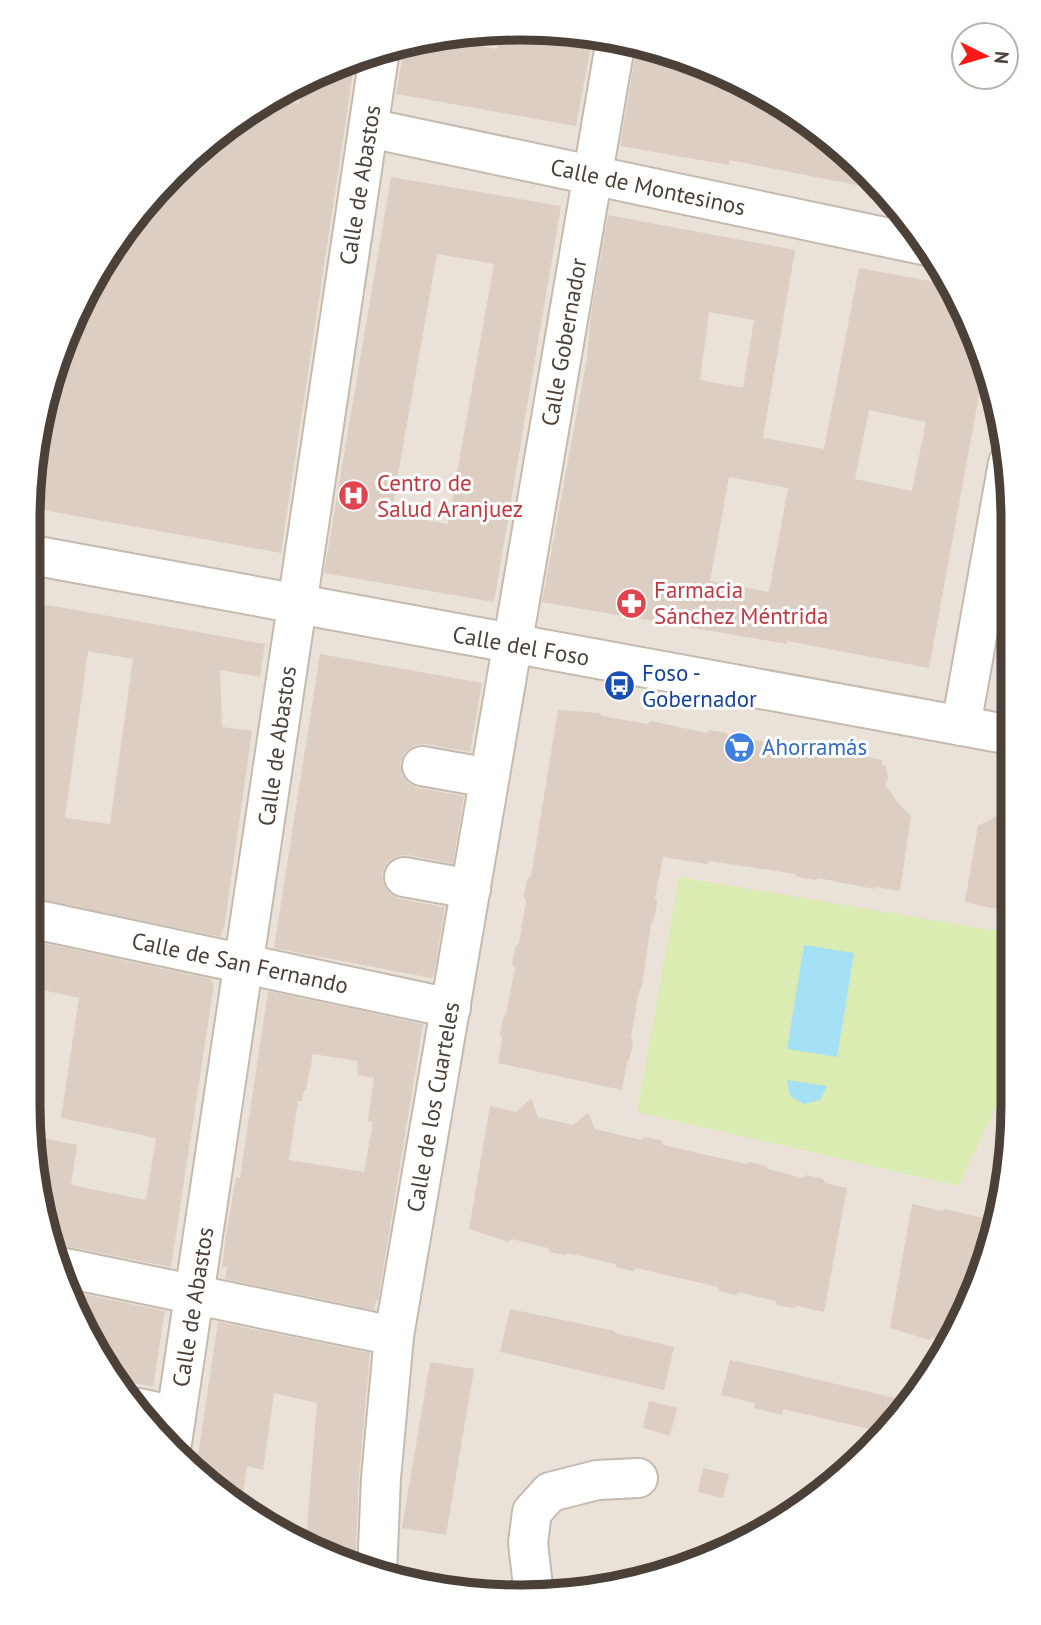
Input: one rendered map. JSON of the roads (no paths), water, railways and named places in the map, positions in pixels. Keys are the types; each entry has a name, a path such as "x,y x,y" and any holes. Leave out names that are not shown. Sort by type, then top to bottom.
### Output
{"street":[{"name":"Calle Gobernador","path":"512,644 614,49"},
{"name":"Calle de Abastos","path":"174,1429 378,62"},
{"name":"Calle de Montesinos","path":"369,128 912,243"},
{"path":"961,726 1001,505"},
{"name":"Calle del Foso","path":"40,557 1001,733"},
{"name":"Calle de los Cuarteles","path":"377,1562 381,1478 394,1336 512,644"},
{"path":"422,766 489,778"},
{"path":"404,877 471,889"},
{"name":"Calle de San Fernando","path":"40,921 450,1008"},
{"path":"70,1269 394,1336"},
{"path":"157,1419 174,1429"},
{"path":"533,1585 527,1543 532,1512 550,1492 597,1480 638,1478"}],"water":[{"path":"804,945 854,953 837,1057 787,1049"},
{"path":"787,1080 827,1086 820,1100 804,1104 790,1096"}],"place":[{"name":"Centro de Salud Aranjuez","path":"354,496"},
{"name":"Farmacia Sánchez Méntrida","path":"631,603"},
{"name":"Foso - Gobernador","path":"619,686"},
{"name":"Ahorramás","path":"739,747"}]}
